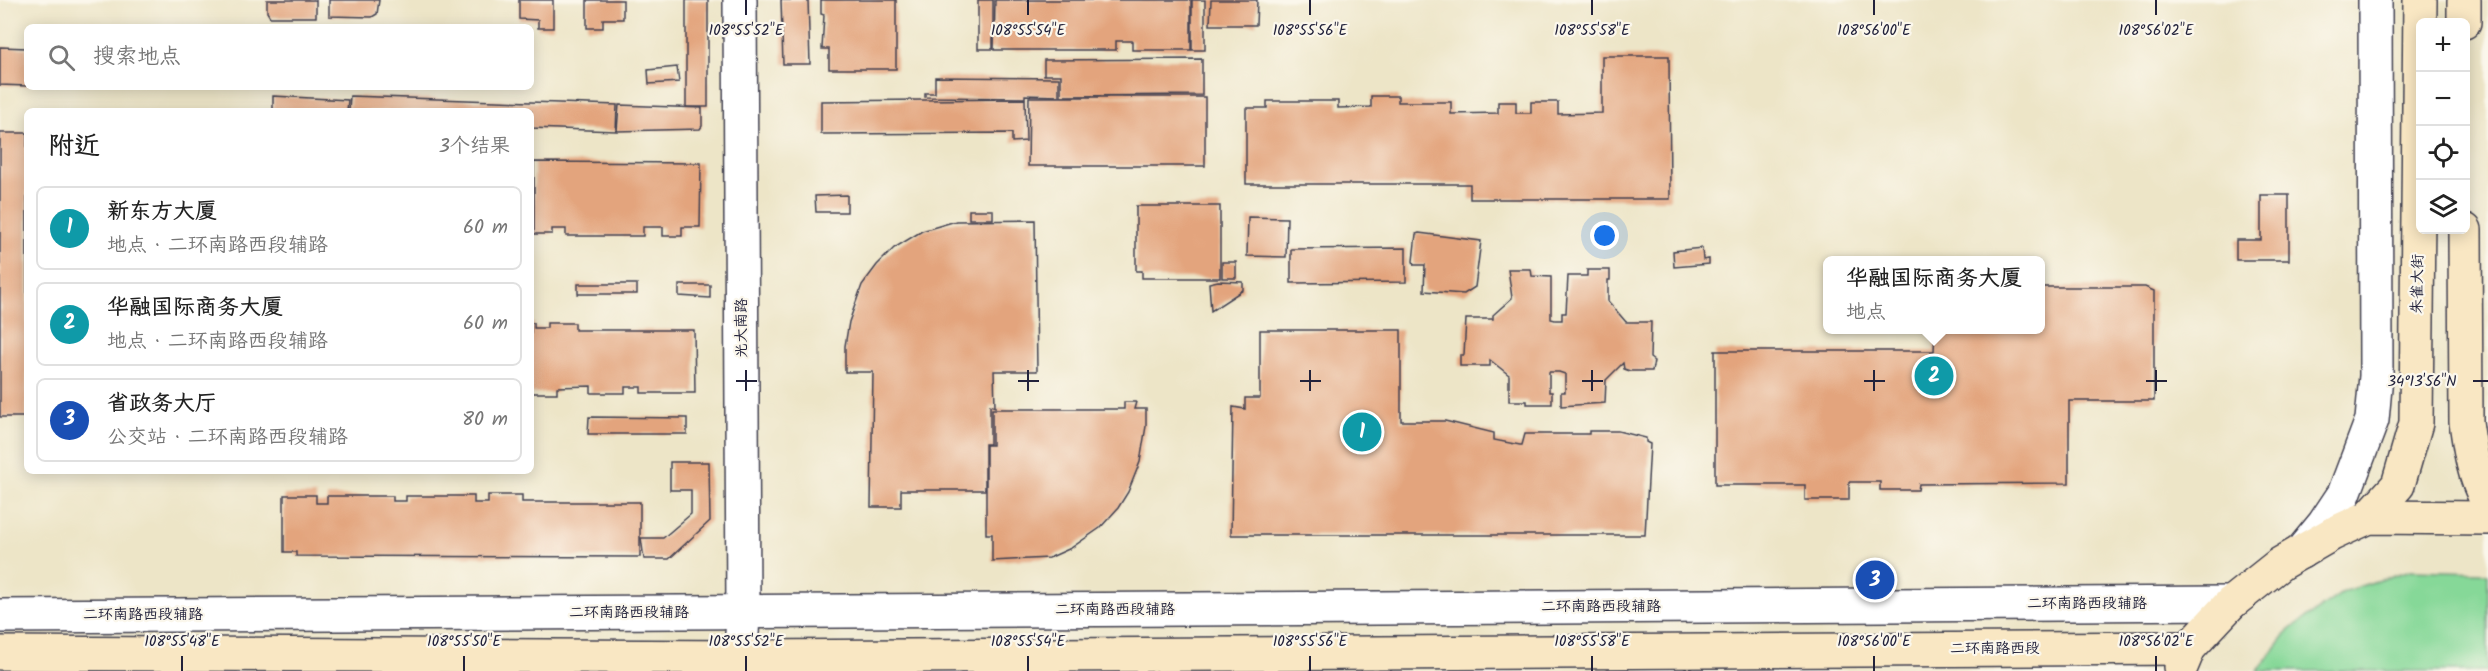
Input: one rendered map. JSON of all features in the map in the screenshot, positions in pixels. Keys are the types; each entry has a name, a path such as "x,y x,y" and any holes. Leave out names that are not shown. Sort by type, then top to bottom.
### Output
{"main road":[{"name":"朱雀大街","path":"2369,517 2398,485 2416,423 2420,0"},
{"path":"2464,0 2464,18"},
{"path":"2465,234 2466,422 2479,487 2488,503"},
{"path":"2184,660 2230,603 2280,564 2332,534 2369,517 2488,518"},
{"name":"二环南路西段","path":"0,653 739,664 2184,660"}],"street":[{"name":"光大南路","path":"739,664 743,612 740,0"},
{"path":"2301,552 2324,524 2344,494 2372,420 2376,375 2375,0"},
{"name":"二环南路西段辅路","path":"0,616 2230,603"}],"green space":[{"path":"2411,570 2488,574 2488,671 2258,671 2289,630 2345,591"}],"building":[{"path":"267,0 316,0 316,17 270,17 267,12"},
{"path":"329,0 379,0 377,14 372,17 329,16"},
{"path":"519,0 553,0 553,28 538,28 538,20 519,19"},
{"path":"587,0 623,0 623,19 603,19 603,28 587,28"},
{"path":"686,0 708,0 708,107 686,107"},
{"path":"781,0 808,0 810,64 783,64"},
{"path":"821,0 896,0 896,69 829,69 829,49 822,49 824,15 821,14"},
{"path":"978,0 993,0 993,49 978,49"},
{"path":"995,0 1191,0 1191,50 1132,50 1132,41 1116,41 1116,50 994,50"},
{"path":"1192,0 1205,0 1205,50 1192,50"},
{"path":"1211,0 1257,0 1256,25 1210,25"},
{"path":"0,47 24,48 24,86 0,85"},
{"path":"1602,56 1669,56 1670,199 1470,199 1470,184 1246,184 1246,108 1267,108 1267,101 1338,101 1338,108 1371,107 1371,96 1398,96 1398,102 1451,102 1451,114 1498,113 1498,102 1516,102 1516,113 1531,113 1531,102 1558,102 1558,114 1602,113"},
{"path":"1202,59 1202,95 1061,96 1061,75 1044,75 1044,60"},
{"path":"677,67 679,82 649,84 648,70"},
{"path":"935,77 1059,78 1059,96 925,97 925,93 935,93"},
{"path":"273,96 348,100 347,108 273,108"},
{"path":"350,96 617,105 616,131 534,128 534,108 349,108"},
{"path":"1029,97 1205,97 1205,166 1028,166"},
{"path":"1025,99 1026,141 1012,142 1012,133 821,134 821,101"},
{"path":"619,105 702,108 702,126 700,129 617,131"},
{"path":"0,133 24,133 24,417 0,417"},
{"path":"534,162 701,163 700,227 682,227 682,236 663,236 663,227 643,227 643,236 566,236 566,229 552,229 552,234 534,234"},
{"path":"847,195 847,212 816,212 815,196"},
{"path":"2261,195 2289,195 2289,260 2236,260 2236,240 2261,240"},
{"path":"1136,206 1220,206 1220,278 1142,278 1142,271 1136,271"},
{"path":"969,210 993,210 993,219 969,219"},
{"path":"1248,217 1287,218 1286,257 1247,256"},
{"path":"1035,220 1037,371 994,371 995,407 990,405 990,444 985,444 985,490 901,490 901,507 871,507 873,372 845,372 845,346 849,322 862,285 894,248 922,231 956,221"},
{"path":"1416,234 1481,241 1475,287 1464,294 1424,291 1425,265 1414,265 1413,261"},
{"path":"1406,248 1406,282 1291,283 1291,249"},
{"path":"1702,248 1703,260 1709,259 1709,264 1674,267 1673,251"},
{"path":"1222,262 1236,262 1236,278 1222,278"},
{"path":"1508,269 1531,269 1532,276 1551,277 1551,319 1555,320 1562,320 1562,313 1566,313 1568,276 1587,276 1587,270 1610,270 1608,301 1626,322 1651,322 1650,358 1654,361 1652,371 1630,371 1624,369 1623,363 1606,380 1605,403 1561,406 1561,392 1565,392 1565,374 1559,372 1549,372 1549,392 1552,392 1552,404 1509,401 1509,375 1490,360 1490,366 1460,366 1460,355 1464,355 1466,319 1493,319 1493,315 1512,298"},
{"path":"1243,282 1243,290 1211,311 1209,283"},
{"path":"578,284 637,284 637,294 578,294"},
{"path":"679,285 710,285 710,298 679,296"},
{"path":"2045,287 2145,287 2154,291 2154,401 2069,401 2069,483 1919,484 1918,490 1880,490 1880,482 1849,482 1849,500 1805,500 1805,485 1715,485 1715,351 1934,351 1935,334 2045,334"},
{"path":"547,323 575,323 575,330 694,330 695,393 641,393 641,387 625,387 625,393 591,393 591,386 557,387 557,393 534,393 534,328 547,328"},
{"path":"1260,330 1401,330 1401,421 1445,421 1494,433 1494,440 1520,445 1522,445 1525,434 1589,434 1589,431 1618,431 1646,438 1646,442 1650,444 1645,535 1231,535 1233,407 1245,409 1245,398 1260,398"},
{"path":"1124,402 1136,402 1134,409 1146,409 1146,426 1140,462 1128,492 1118,508 1100,528 1071,548 1049,558 992,561 992,534 986,534 986,445 992,445 992,409 1124,409"},
{"path":"589,417 687,418 687,434 588,434"},
{"path":"670,462 709,462 710,521 669,559 644,559 641,538 663,538 691,514 691,490 670,490"},
{"path":"284,495 316,495 316,503 327,503 327,496 393,496 393,501 406,501 406,496 474,496 474,503 488,503 488,495 522,495 522,502 640,502 640,557 296,556 296,552 284,552"}],"place":[{"name":"华融国际商务大厦","path":"1934,376"},
{"name":"新东方大厦","path":"1362,432"},
{"name":"省政务大厅","path":"1875,580"}]}
